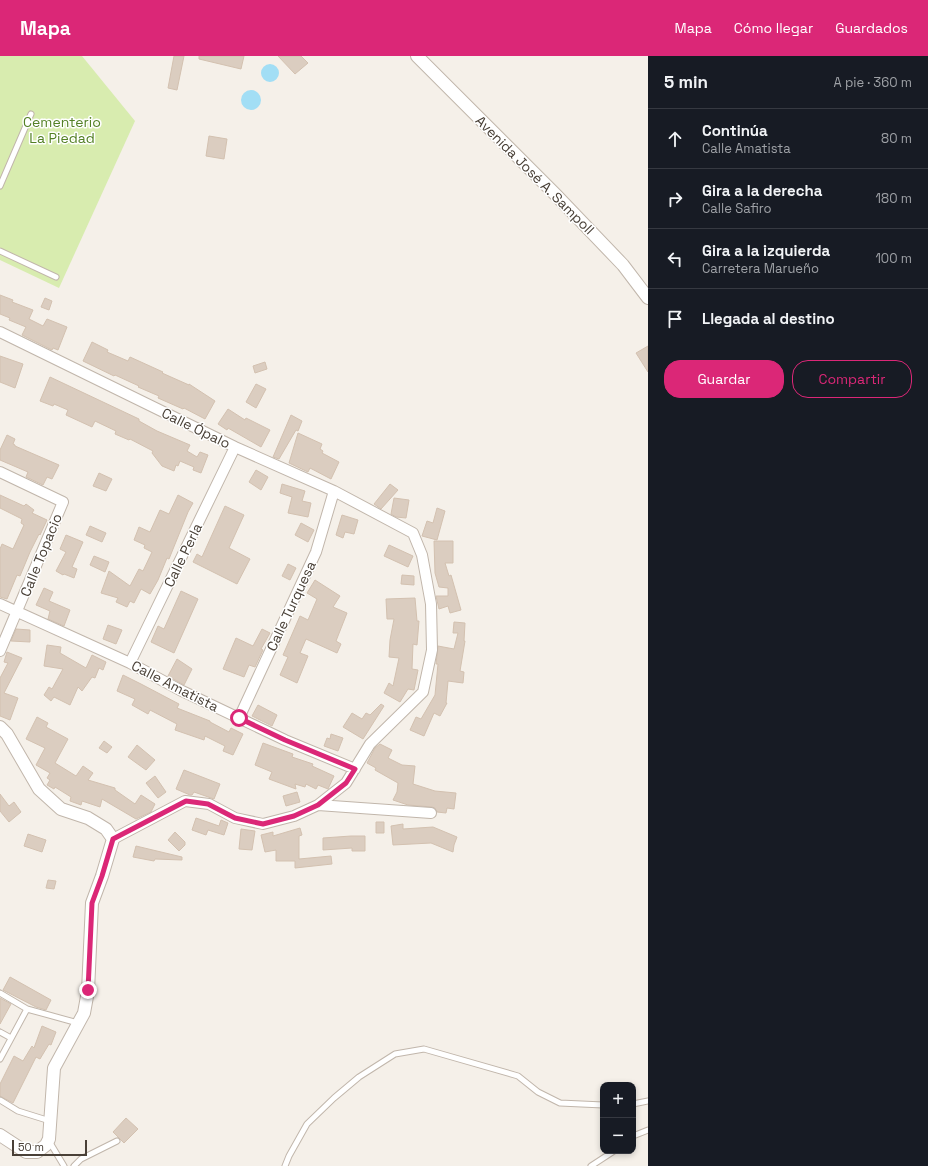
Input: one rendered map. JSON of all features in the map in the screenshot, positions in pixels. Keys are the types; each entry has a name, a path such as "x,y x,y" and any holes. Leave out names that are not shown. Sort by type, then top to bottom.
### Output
{"street":[{"name":"Avenida José A. Sampoll","path":"418,56 556,194 618,259 648,298"},
{"name":"Calle Ópalo","path":"0,332 235,447 334,491 413,533 422,555 431,604 432,650 423,692 370,744 346,783 318,805 294,816 263,824 235,818 208,804 186,801 113,839"},
{"name":"Calle Perla","path":"130,663 235,447"},
{"name":"Calle Topacio","path":"0,472 63,502 0,651"},
{"name":"Calle Turquesa","path":"239,718 316,552 334,491"},
{"name":"Calle Amatista","path":"0,604 130,663 180,690 285,740 355,769"},
{"path":"0,727 7,734 39,789 61,809 88,818 106,829 113,839 92,903 88,990 84,1013 54,1068 49,1139 46,1145 37,1152 26,1152 0,1135"},
{"path":"318,805 431,813"}],"lane":[{"path":"0,186 31,114"},
{"path":"0,251 56,277"},
{"path":"0,993 27,1009 79,1023"},
{"path":"0,1059 27,1009"},
{"path":"0,1032 11,1038"},
{"path":"285,1166 307,1124 359,1077 395,1054 424,1049 518,1076 538,1092 560,1103 600,1105"},
{"path":"0,1100 18,1111 50,1121"},
{"path":"636,1103 648,1101"},
{"path":"636,1135 648,1130"},
{"path":"49,1139 64,1166"},
{"path":"74,1166 81,1159 116,1141"},
{"path":"591,1166 609,1154"}],"green space":[{"name":"Cementerio La Piedad","path":"0,56 82,56 135,121 59,288 0,260"}],"water":[{"path":"270,64 276,67 279,73 276,79 270,82 264,79 261,73 264,67"},
{"path":"251,90 258,93 261,100 258,107 251,110 244,107 241,100 244,93"}],"building":[{"path":"174,56 184,56 177,90 168,88"},
{"path":"199,56 244,56 241,69 199,59"},
{"path":"278,56 301,56 308,63 295,74"},
{"path":"209,136 227,139 224,159 206,156"},
{"path":"0,295 13,300 12,302 33,310 29,319 43,326 47,319 67,327 58,350 53,348 52,350 22,335 26,327 9,320 10,318 0,314"},
{"path":"45,298 52,301 49,310 41,307"},
{"path":"92,342 108,350 107,352 128,361 130,357 163,372 162,373 189,384 215,401 205,419 184,408 183,409 158,398 159,396 138,387 139,386 83,361"},
{"path":"648,346 648,372 636,353"},
{"path":"0,356 23,364 15,388 0,382"},
{"path":"265,362 267,369 255,373 253,366"},
{"path":"50,377 139,419 139,421 157,431 190,445 187,451 197,457 200,452 208,455 201,473 193,470 194,467 180,461 178,466 176,465 174,471 162,466 152,453 153,451 130,439 129,440 115,434 116,431 95,421 92,427 66,415 68,410 54,404 53,406 40,401"},
{"path":"256,384 266,389 256,408 246,402"},
{"path":"228,409 245,420 246,418 270,430 261,447 218,424"},
{"path":"291,415 302,421 298,431 296,430 279,459 273,457"},
{"path":"298,433 322,444 320,449 323,451 322,453 339,462 331,479 310,468 308,472 289,463"},
{"path":"7,435 15,439 13,444 15,446 59,465 52,479 47,477 43,485 26,477 28,472 0,460 0,450"},
{"path":"256,470 268,477 261,490 249,482"},
{"path":"99,473 112,479 106,491 93,486"},
{"path":"282,484 305,491 302,501 311,503 308,517 288,513 292,497 280,493"},
{"path":"390,484 398,490 381,509 374,504"},
{"path":"0,495 24,506 26,504 34,510 32,513 47,520 30,552 20,576 17,575 7,599 0,597 0,549 2,544 13,549 24,525 21,523 22,519 0,508"},
{"path":"178,495 193,503 169,559 167,558 158,580 150,594 141,589 134,603 130,601 127,607 116,602 118,598 101,593 109,571 130,586 139,569 143,571 152,552 144,548 145,545 134,540 139,527 150,532 160,510 169,514"},
{"path":"394,498 409,500 406,518 396,517 391,514"},
{"path":"225,506 244,515 229,548 250,559 237,584 193,562 197,554 202,557"},
{"path":"437,508 445,511 437,540 422,536 427,521 433,523"},
{"path":"342,515 358,520 354,534 345,532 343,538 336,535"},
{"path":"301,523 314,530 308,542 295,535"},
{"path":"90,526 106,533 102,542 86,535"},
{"path":"66,535 83,542 72,567 77,569 74,578 56,571 66,552 60,549"},
{"path":"434,541 453,541 453,563 445,563 449,576 451,575 461,610 450,613 448,606 439,609 436,596 448,596 448,588 439,587 435,573"},
{"path":"389,545 413,556 408,567 384,556"},
{"path":"94,556 109,562 105,572 90,565"},
{"path":"288,564 296,568 290,580 282,576"},
{"path":"402,575 414,576 414,585 401,584"},
{"path":"315,580 340,596 333,607 347,613 336,641 341,644 337,653 306,639 300,653 308,656 297,683 280,675 288,657 283,655 300,616 308,620 317,599 307,593"},
{"path":"44,588 53,592 49,601 70,610 64,626 48,619 50,611 36,605"},
{"path":"181,591 198,599 174,653 151,642 158,626 164,629"},
{"path":"415,598 417,621 419,621 417,645 413,644 412,669 418,670 414,690 408,689 400,702 384,693 389,683 393,686 399,658 389,657 390,640 394,619 387,619 386,599"},
{"path":"454,622 465,623 465,641 460,671 464,672 463,683 448,681 447,703 440,716 434,713 424,736 410,730 416,717 421,719 435,695 438,646 454,649 458,633 453,633"},
{"path":"108,625 122,630 116,644 103,639"},
{"path":"16,629 30,630 30,642 11,641"},
{"path":"262,629 270,633 261,649 263,650 255,667 249,665 244,677 223,669 236,638 253,646"},
{"path":"47,645 61,647 60,653 86,668 92,655 106,662 103,670 99,668 95,678 92,677 82,691 78,687 70,705 54,697 51,701 44,695 49,687 52,689 63,669 44,666"},
{"path":"7,652 22,658 4,693 18,698 10,720 0,716 0,678 8,663 4,662"},
{"path":"177,659 192,669 184,685 168,676"},
{"path":"123,675 179,704 177,708 210,721 229,732 231,728 243,734 233,755 223,751 225,746 205,736 204,740 175,730 177,724 150,710 148,714 132,705 135,699 117,691"},
{"path":"381,704 384,706 363,739 343,727 352,713 362,719 366,713 370,715"},
{"path":"258,705 277,715 272,726 252,716"},
{"path":"37,717 48,723 46,727 68,739 55,763 76,776 83,766 93,773 88,780 115,788 115,790 135,804 141,795 155,804 151,812 136,819 102,799 100,807 82,801 81,805 70,801 71,797 55,787 54,789 47,785 50,780 47,778 50,773 36,765 45,748 26,739"},
{"path":"331,734 343,738 338,751 324,746 327,738 330,739"},
{"path":"104,741 112,747 107,753 99,748"},
{"path":"263,743 293,754 292,757 313,764 312,766 334,776 328,789 318,785 316,789 306,784 305,787 295,784 296,789 269,779 272,772 255,765"},
{"path":"380,744 392,750 388,758 402,765 415,766 413,784 435,791 456,793 454,809 447,808 446,813 437,812 435,808 432,807 408,805 393,800 397,792 398,783 375,770 376,768 367,763 375,748"},
{"path":"137,745 155,760 146,770 128,757"},
{"path":"184,770 220,784 214,799 194,792 190,795 176,789"},
{"path":"155,776 166,792 158,798 146,783"},
{"path":"297,792 300,802 286,806 283,796"},
{"path":"0,794 9,806 14,802 21,812 9,822 0,811"},
{"path":"196,818 219,826 221,820 228,823 224,835 208,830 206,835 192,830"},
{"path":"376,822 384,822 384,833 376,833"},
{"path":"403,824 403,829 433,827 457,837 453,852 431,843 393,845 391,826"},
{"path":"300,828 302,835 299,836 299,859 331,856 332,864 295,868 295,861 276,861 276,850 265,852 261,835 273,832 273,836"},
{"path":"241,829 255,831 252,850 239,849"},
{"path":"175,832 185,842 185,845 179,851 168,840"},
{"path":"28,834 46,840 42,852 24,846"},
{"path":"365,836 365,851 352,851 352,848 323,850 323,838"},
{"path":"136,846 182,857 182,860 155,859 154,861 133,857"},
{"path":"48,880 56,881 54,889 46,888"},
{"path":"10,977 51,1000 46,1010 36,1007 3,990"},
{"path":"0,998 11,1004 0,1024"},
{"path":"42,1026 56,1032 51,1045 49,1044 40,1059 36,1057 13,1103 0,1096 0,1084 14,1056 23,1061 32,1046 34,1048"},
{"path":"126,1118 138,1129 124,1143 113,1132"}],"route":[{"path":"88,990 92,903 110,853 113,839 186,801 208,804 235,818 263,824 294,816 318,805 346,783 355,769 285,740 239,718"}]}
